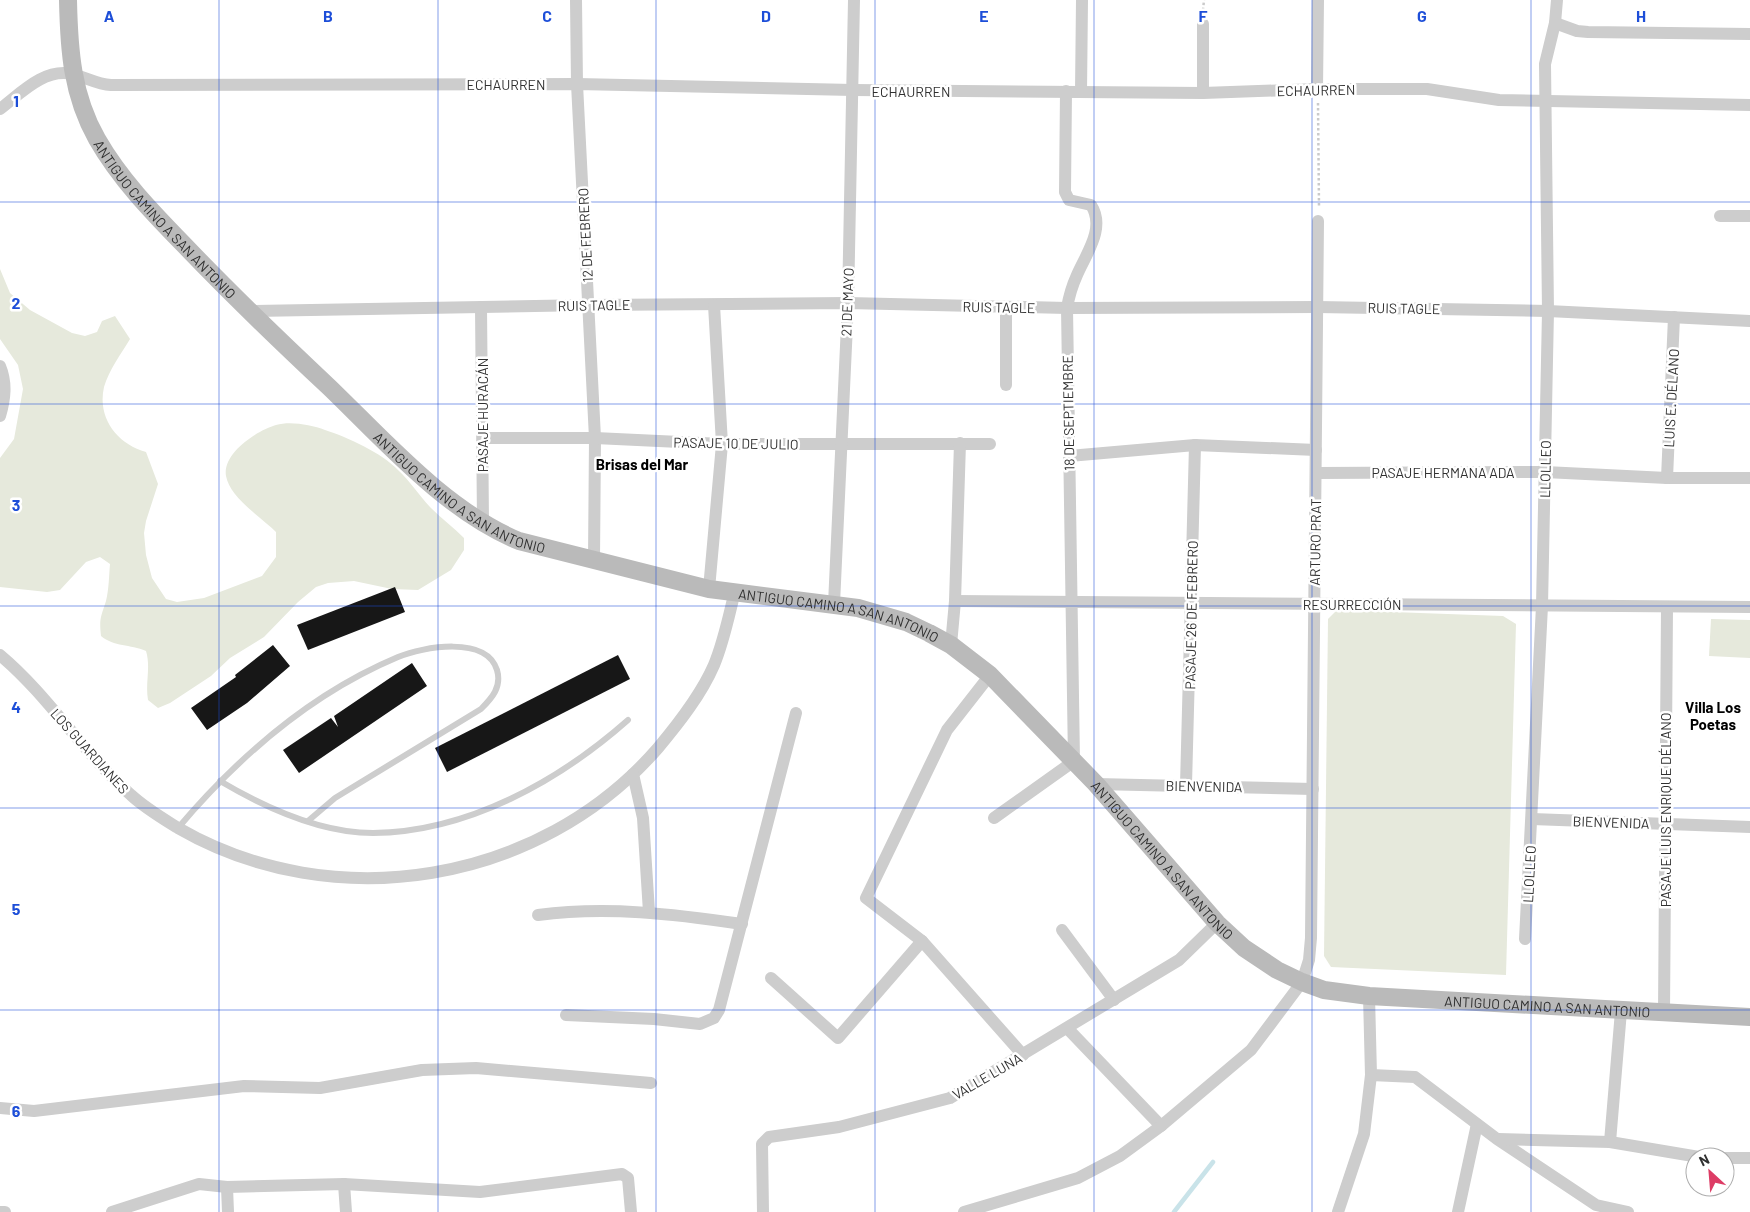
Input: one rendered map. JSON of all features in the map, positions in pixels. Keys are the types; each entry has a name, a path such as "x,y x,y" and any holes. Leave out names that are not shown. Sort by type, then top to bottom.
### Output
{"street":[{"name":"ANTIGUO CAMINO A SAN ANTONIO","path":"68,0 73,74 88,122 128,185 248,311 430,482 494,531 519,540 709,589 834,604 866,610 906,622 951,645 990,675 1074,760 1232,938 1260,960 1302,982 1324,990 1369,996 1750,1017"},
{"name":"12 DE FEBRERO","path":"576,0 577,84 595,438 594,560"},
{"name":"21 DE MAYO","path":"834,604 848,304 854,0"},
{"path":"1081,92 1082,0"},
{"path":"1318,0 1318,89"},
{"name":"LLOLLEO","path":"1525,939 1542,606 1548,311 1545,64 1555,23 1557,0"},
{"path":"1555,23 1577,31 1588,32 1750,34"},
{"path":"1203,24 1203,93"},
{"path":"0,109 36,82 52,73 73,74"},
{"name":"ECHAURREN","path":"73,74 98,84 110,85 577,84 853,90 1203,93 1318,89 1427,89 1473,97 1546,101 1750,105"},
{"name":"18 DE SEPTIEMBRE","path":"1066,91 1065,192 1069,200 1087,202 1091,205 1095,226 1091,248 1072,287 1067,308 1074,760"},
{"path":"1720,216 1750,216"},
{"name":"ARTURO PRAT","path":"1302,982 1309,960 1311,938 1318,221"},
{"name":"RUIS TAGLE","path":"248,311 589,305 848,304 1067,308 1318,307 1548,311 1750,321"},
{"path":"709,589 722,444 714,305"},
{"path":"1006,307 1006,385"},
{"name":"PASAJE HURACÁN","path":"482,308 483,523"},
{"name":"LUIS E. DÉLANO","path":"1667,478 1674,317"},
{"path":"0,366 5,386 5,400 0,416"},
{"name":"PASAJE 10 DE JULIO","path":"483,438 595,438 722,444 990,444"},
{"path":"951,645 955,601 960,443"},
{"path":"1069,456 1195,445 1316,450"},
{"name":"PASAJE 26 DE FEBRERO","path":"1186,785 1195,445"},
{"name":"PASAJE HERMANA ADA","path":"1316,473 1544,472 1667,478 1750,478"},
{"name":"LOS GUARDIANES","path":"0,655 125,790 178,828 228,852 291,871 337,878 365,879 421,876 477,864 532,843 582,815 633,774 667,737 700,690 714,664 735,591"},
{"name":"RESURRECCIÓN","path":"955,601 1750,607"},
{"name":"PASAJE LUIS ENRIQUE DÉLANO","path":"1664,1013 1667,607"},
{"path":"990,675 947,730 866,898 922,941 1023,1055"},
{"path":"566,1015 645,1018 700,1024 711,1021 718,1014 796,713"},
{"path":"994,818 1074,760"},
{"path":"633,774 643,818 649,912"},
{"name":"BIENVENIDA","path":"1096,784 1313,789"},
{"name":"BIENVENIDA","path":"1532,819 1750,827"},
{"path":"538,915 592,910 649,912 742,924"},
{"name":"VALLE LUNA","path":"763,1212 762,1144 769,1137 839,1127 950,1098 1068,1029 1179,960 1217,923"},
{"path":"1062,930 1114,1000"},
{"path":"771,978 838,1038 922,941"},
{"path":"964,1212 1078,1178 1120,1156 1161,1126 1251,1050 1302,982"},
{"path":"1338,1212 1364,1134 1371,1075 1369,996"},
{"path":"1610,1142 1621,1011"},
{"path":"1068,1029 1161,1126"},
{"path":"0,1108 34,1111 244,1086 320,1088 422,1070 476,1068 651,1083"},
{"path":"1371,1075 1415,1076 1497,1139 1596,1205 1628,1212"},
{"path":"1458,1212 1478,1124"},
{"path":"1497,1139 1610,1142 1685,1155"},
{"path":"1735,1158 1750,1158"},
{"path":"112,1212 199,1184 226,1187 344,1184 480,1192 622,1174 628,1178 631,1212"},
{"path":"344,1184 346,1212"},
{"path":"226,1187 228,1212"}],"lane":[{"path":"178,828 220,781 247,756 292,719 351,682 397,658 427,648 448,647 477,650 490,658 497,671 498,685 491,698 481,709 335,798 308,821"},
{"path":"220,781 262,804 308,821 372,833 425,826 477,812 510,799 554,777 586,755 628,720"}],"path":[{"path":"1318,89 1318,221"}],"shaded area":[{"path":"0,269 10,293 30,310 72,333 85,336 97,332 102,321 115,316 130,339 106,381 103,398 104,409 111,428 118,436 126,443 146,452 158,484 144,533 146,555 152,578 166,599 177,602 204,598 262,576 276,557 276,532 233,492 226,476 226,467 235,451 251,437 276,425 288,423 325,430 354,441 383,458 402,474 430,507 464,538 464,550 451,570 418,590 392,589 354,581 328,583 316,587 298,602 264,637 230,658 211,676 170,703 158,708 148,700 148,663 146,651 111,642 101,636 100,621 107,596 110,564 100,557 86,562 60,590 47,592 0,587 0,458 14,439 23,389 18,365 0,339"},
{"path":"1337,610 1503,616 1516,624 1506,975 1331,967 1324,956 1328,619"},
{"path":"1711,619 1750,620 1750,658 1709,656"}],"building":[{"path":"395,587 405,612 308,650 297,625"},
{"path":"273,645 290,666 247,703 207,730 191,708 236,677 235,675"},
{"path":"618,655 630,679 447,772 435,748"},
{"path":"412,663 427,686 299,773 283,750 331,718 338,727 334,716"}],"waterway":[{"path":"1174,1212 1213,1162"}],"district":[{"name":"Brisas del Mar","path":"642,464"},
{"name":"Villa Los Poetas","path":"1713,716"}]}
